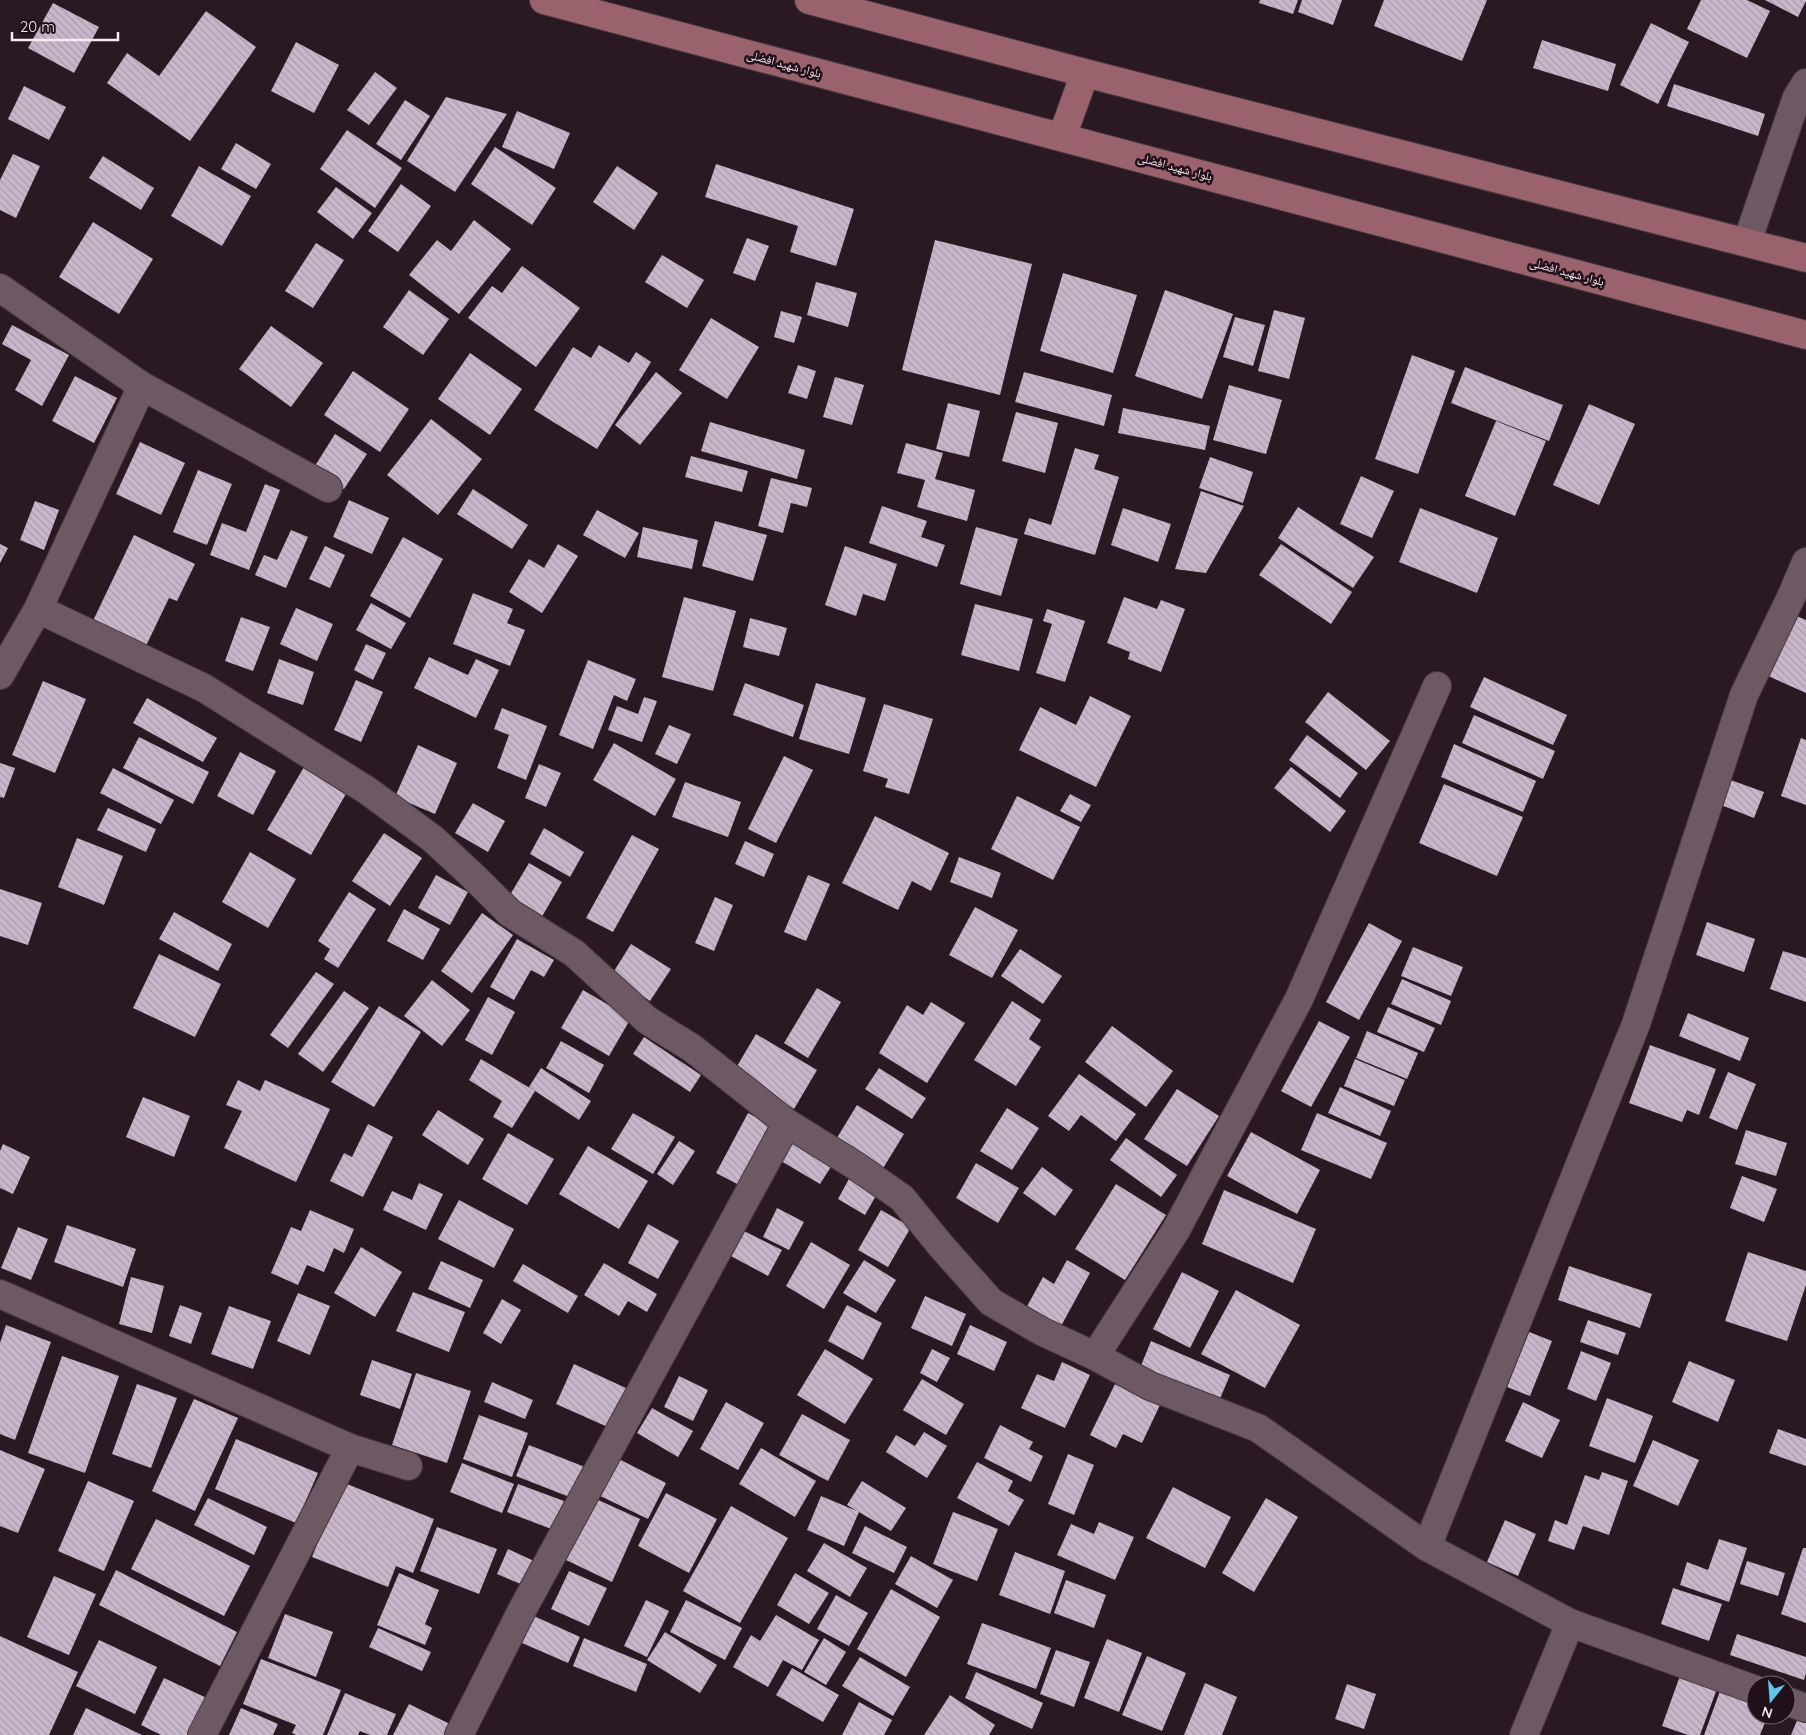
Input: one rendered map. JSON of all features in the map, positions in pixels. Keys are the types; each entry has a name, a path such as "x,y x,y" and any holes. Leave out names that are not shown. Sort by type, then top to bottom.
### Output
{"main road":[{"name":"بلوار شهید افضلی","path":"544,0 1806,335"},
{"path":"809,0 1084,74 1806,258"},
{"path":"1062,137 1084,74"}],"street":[{"path":"1747,242 1797,97 1806,83"},
{"path":"0,288 142,386 328,488"},
{"path":"0,675 38,608 142,386"},
{"path":"1427,1547 1636,1024 1744,695 1806,562"},
{"path":"38,608 204,688 368,791 432,839 510,913 574,953 647,1020 692,1048 787,1123 856,1166 902,1198 990,1302 1041,1331 1095,1356 1150,1386 1258,1428 1427,1547 1570,1623 1746,1686"},
{"path":"1095,1356 1176,1230 1299,999 1436,686"},
{"path":"459,1735 521,1612 787,1123"},
{"path":"0,1294 350,1448 408,1466"},
{"path":"202,1735 350,1448"},
{"path":"1524,1735 1570,1623"}],"building":[{"path":"1260,0 1298,0 1293,14 1259,3"},
{"path":"1302,0 1342,0 1333,25 1298,12"},
{"path":"1384,0 1487,0 1462,61 1374,26"},
{"path":"1701,0 1747,0 1770,11 1747,58 1687,29"},
{"path":"1765,0 1806,0 1806,1 1798,17"},
{"path":"53,3 99,27 74,73 28,48"},
{"path":"206,11 256,47 190,141 107,83 127,53 159,76"},
{"path":"1651,23 1689,42 1658,104 1620,85"},
{"path":"1542,40 1616,64 1608,91 1533,68"},
{"path":"296,42 339,65 314,113 271,91"},
{"path":"375,72 397,88 369,125 347,110"},
{"path":"1674,84 1765,114 1758,136 1667,106"},
{"path":"24,86 66,107 49,140 8,119"},
{"path":"446,97 507,114 455,192 407,161"},
{"path":"405,100 430,116 401,160 376,144"},
{"path":"517,111 570,133 554,169 502,147"},
{"path":"347,130 402,168 375,208 320,169"},
{"path":"236,143 271,164 256,189 221,169"},
{"path":"495,147 556,188 532,225 471,184"},
{"path":"13,154 40,166 16,218 0,210 0,180"},
{"path":"103,156 154,188 141,210 89,178"},
{"path":"716,164 854,209 836,266 790,252 798,226 705,197"},
{"path":"199,166 251,196 222,246 171,216"},
{"path":"617,166 658,193 634,230 593,202"},
{"path":"401,184 431,206 398,252 368,231"},
{"path":"336,187 372,213 353,239 317,212"},
{"path":"474,220 511,249 459,314 409,275 437,240 451,251"},
{"path":"93,222 153,259 119,314 59,277"},
{"path":"747,238 769,246 755,281 733,273"},
{"path":"935,240 1032,264 1000,395 902,370"},
{"path":"316,243 344,260 313,308 285,291"},
{"path":"662,255 704,280 687,308 645,282"},
{"path":"522,266 580,308 536,367 468,318 492,286 502,293"},
{"path":"1063,273 1137,295 1113,373 1040,351"},
{"path":"816,282 857,293 848,327 807,315"},
{"path":"409,290 449,319 423,355 383,327"},
{"path":"1165,290 1233,314 1202,399 1135,376"},
{"path":"1274,310 1305,318 1289,379 1258,371"},
{"path":"781,311 802,317 794,343 774,337"},
{"path":"1235,317 1265,325 1253,366 1223,357"},
{"path":"711,318 759,347 727,399 679,370"},
{"path":"12,325 69,355 42,406 15,390 31,360 2,344"},
{"path":"271,326 323,363 291,407 239,369"},
{"path":"599,345 629,363 636,352 651,362 597,449 534,410 573,347 591,358"},
{"path":"470,353 522,389 490,435 438,399"},
{"path":"1412,355 1455,371 1418,474 1375,459"},
{"path":"798,365 816,371 807,399 788,393"},
{"path":"1465,367 1563,405 1549,441 1451,403"},
{"path":"353,371 409,409 380,452 324,415"},
{"path":"656,372 682,393 640,445 615,425"},
{"path":"1024,372 1112,395 1104,426 1015,402"},
{"path":"75,376 117,398 94,443 52,421"},
{"path":"835,377 864,385 852,425 823,417"},
{"path":"1229,385 1282,400 1266,454 1213,440"},
{"path":"948,403 980,411 969,457 936,449"},
{"path":"1589,404 1635,424 1599,505 1553,485"},
{"path":"1123,408 1210,426 1205,450 1118,433"},
{"path":"1016,412 1058,423 1045,473 1002,461"},
{"path":"431,419 482,459 438,515 387,475"},
{"path":"1496,421 1546,441 1515,516 1465,496"},
{"path":"710,422 805,450 797,479 701,451"},
{"path":"335,434 367,454 344,489 313,469"},
{"path":"140,442 185,463 161,515 116,494"},
{"path":"906,443 943,453 935,479 975,490 967,521 917,507 925,480 897,473"},
{"path":"1075,448 1099,455 1094,469 1119,477 1095,555 1024,534 1029,518 1051,525"},
{"path":"691,456 748,471 742,492 685,477"},
{"path":"1210,457 1253,472 1243,503 1199,488"},
{"path":"198,470 232,484 207,545 173,532"},
{"path":"1361,476 1394,491 1372,538 1340,524"},
{"path":"771,478 812,488 807,507 791,503 783,533 758,526"},
{"path":"265,484 280,490 249,570 210,555 222,523 246,532"},
{"path":"473,489 528,525 512,549 457,514"},
{"path":"1201,491 1244,506 1206,573 1175,569"},
{"path":"349,500 389,518 372,554 333,537"},
{"path":"35,501 59,510 44,550 20,540"},
{"path":"882,506 927,521 921,537 945,545 937,567 869,543"},
{"path":"1298,507 1374,557 1353,588 1278,538"},
{"path":"1123,508 1171,524 1158,562 1111,545"},
{"path":"1420,508 1498,538 1477,593 1399,562"},
{"path":"597,510 639,533 625,558 583,535"},
{"path":"715,521 767,535 753,581 702,566"},
{"path":"643,527 698,540 692,569 637,557"},
{"path":"976,527 1018,539 1001,596 960,584"},
{"path":"291,530 308,537 286,588 255,575 264,555 277,560"},
{"path":"134,535 195,564 177,601 169,598 144,650 91,625"},
{"path":"403,537 443,559 410,618 370,596"},
{"path":"0,544 8,548 0,563"},
{"path":"558,544 578,556 542,613 509,592 529,559 544,568"},
{"path":"1281,544 1352,592 1331,624 1259,575"},
{"path":"325,546 345,555 330,588 309,579"},
{"path":"845,546 897,564 885,601 863,594 856,616 825,605"},
{"path":"473,593 513,609 507,623 525,630 510,666 453,644"},
{"path":"684,597 736,611 713,691 662,677"},
{"path":"1124,597 1157,609 1161,600 1185,609 1161,672 1128,659 1130,652 1107,643"},
{"path":"371,603 406,623 391,649 356,630"},
{"path":"975,604 1033,619 1019,671 961,655"},
{"path":"296,608 333,624 317,661 280,644"},
{"path":"1047,609 1085,621 1065,682 1036,673 1052,624 1043,621"},
{"path":"1794,615 1806,620 1806,693 1768,676"},
{"path":"241,617 270,627 253,671 225,661"},
{"path":"750,618 787,628 779,656 743,647"},
{"path":"366,644 386,653 373,680 354,670"},
{"path":"429,657 468,675 476,659 499,670 476,718 414,688"},
{"path":"279,659 314,672 303,705 267,693"},
{"path":"588,660 636,679 627,701 614,695 593,749 559,735"},
{"path":"1484,677 1567,715 1553,745 1470,707"},
{"path":"356,680 383,692 361,742 334,730"},
{"path":"43,681 86,699 55,773 12,755"},
{"path":"745,683 804,705 793,737 733,715"},
{"path":"816,683 866,698 849,754 799,739"},
{"path":"1328,692 1390,741 1366,770 1305,722"},
{"path":"1090,696 1131,716 1096,787 1019,750 1040,707 1076,725"},
{"path":"644,697 657,701 642,742 608,730 617,706 638,714"},
{"path":"147,698 217,738 203,762 133,723"},
{"path":"884,704 933,719 909,794 885,787 888,779 863,771"},
{"path":"502,708 547,726 526,780 497,768 509,735 494,729"},
{"path":"1474,715 1555,751 1543,779 1462,743"},
{"path":"669,725 691,734 677,764 655,754"},
{"path":"1307,735 1358,773 1340,798 1289,760"},
{"path":"139,737 209,772 193,804 123,768"},
{"path":"1801,738 1806,740 1806,805 1781,796"},
{"path":"614,743 676,779 655,816 593,780"},
{"path":"1454,744 1536,781 1523,812 1441,777"},
{"path":"418,745 457,763 435,814 395,797"},
{"path":"240,752 276,771 253,815 217,796"},
{"path":"784,756 813,770 776,843 748,829"},
{"path":"0,763 15,768 4,798 0,797"},
{"path":"539,764 561,773 546,807 525,798"},
{"path":"304,767 347,792 311,855 267,830"},
{"path":"1291,767 1346,811 1330,832 1274,788"},
{"path":"113,768 174,800 161,824 100,793"},
{"path":"1725,778 1764,792 1754,818 1716,803"},
{"path":"685,782 741,802 728,837 672,817"},
{"path":"1444,784 1523,817 1497,876 1419,843"},
{"path":"1070,794 1091,805 1081,822 1060,811"},
{"path":"1017,796 1080,827 1053,880 991,849"},
{"path":"473,803 505,821 488,852 455,833"},
{"path":"108,808 156,829 146,852 97,830"},
{"path":"875,816 949,853 931,891 912,881 898,910 842,883"},
{"path":"544,828 584,852 570,877 530,854"},
{"path":"384,833 422,858 390,906 352,881"},
{"path":"632,835 659,849 613,932 586,918"},
{"path":"77,838 123,856 104,905 58,887"},
{"path":"745,841 774,854 764,877 735,864"},
{"path":"250,852 296,879 268,928 222,902"},
{"path":"959,857 1001,873 992,898 950,882"},
{"path":"529,863 562,882 540,920 507,900"},
{"path":"436,875 468,892 450,925 418,908"},
{"path":"808,875 830,884 806,941 784,932"},
{"path":"0,889 42,903 28,945 0,936"},
{"path":"349,892 376,909 338,968 324,959 330,949 318,941"},
{"path":"715,897 733,905 714,951 695,943"},
{"path":"975,907 1018,930 992,978 949,955"},
{"path":"404,909 440,929 423,960 387,941"},
{"path":"174,912 232,944 218,971 159,939"},
{"path":"482,913 513,935 472,993 441,971"},
{"path":"1707,922 1755,939 1744,972 1696,955"},
{"path":"1369,923 1402,941 1359,1020 1326,1002"},
{"path":"517,939 554,960 544,977 531,970 514,1000 490,987"},
{"path":"631,944 671,969 650,1001 611,976"},
{"path":"1413,947 1463,967 1451,996 1401,976"},
{"path":"1020,949 1062,976 1043,1004 1001,976"},
{"path":"1783,951 1806,958 1806,1002 1770,989"},
{"path":"159,954 221,984 195,1037 133,1008"},
{"path":"316,972 334,984 288,1048 270,1035"},
{"path":"1402,979 1451,1001 1441,1025 1391,1004"},
{"path":"432,980 470,1010 442,1046 404,1016"},
{"path":"817,988 841,1002 808,1058 784,1043"},
{"path":"583,990 631,1018 609,1056 561,1028"},
{"path":"344,991 369,1008 323,1072 298,1054"},
{"path":"488,997 515,1012 492,1055 465,1040"},
{"path":"1012,1001 1041,1020 1029,1039 1041,1047 1016,1086 974,1060"},
{"path":"931,1002 965,1023 927,1083 879,1053 907,1005 923,1015"},
{"path":"379,1006 421,1032 374,1107 331,1082"},
{"path":"1388,1007 1435,1028 1424,1052 1377,1032"},
{"path":"1688,1013 1749,1038 1740,1061 1679,1036"},
{"path":"1319,1021 1350,1037 1311,1107 1281,1091"},
{"path":"1112,1026 1173,1071 1146,1107 1085,1062"},
{"path":"1367,1031 1418,1053 1407,1079 1356,1058"},
{"path":"756,1034 817,1070 794,1109 733,1073"},
{"path":"644,1037 701,1075 690,1092 633,1054"},
{"path":"561,1041 604,1065 589,1093 546,1068"},
{"path":"1650,1045 1716,1069 1699,1115 1687,1110 1682,1122 1629,1103"},
{"path":"481,1059 535,1091 512,1128 493,1117 502,1101 469,1080"},
{"path":"1355,1059 1405,1080 1394,1106 1344,1086"},
{"path":"541,1068 591,1101 579,1120 529,1087"},
{"path":"879,1068 926,1098 912,1119 865,1089"},
{"path":"1728,1072 1756,1084 1737,1130 1709,1118"},
{"path":"1079,1074 1136,1114 1116,1141 1081,1115 1069,1131 1048,1116"},
{"path":"238,1080 260,1091 265,1080 330,1109 296,1182 224,1148 242,1111 226,1105"},
{"path":"1340,1087 1391,1111 1380,1136 1328,1113"},
{"path":"1177,1089 1219,1116 1187,1166 1144,1139"},
{"path":"143,1097 190,1116 174,1157 126,1137"},
{"path":"857,1105 904,1134 882,1170 835,1141"},
{"path":"1007,1108 1039,1128 1012,1170 980,1151"},
{"path":"438,1110 484,1139 468,1165 422,1135"},
{"path":"633,1113 675,1137 653,1174 611,1149"},
{"path":"748,1113 775,1127 743,1187 716,1173"},
{"path":"1317,1113 1387,1143 1371,1179 1301,1150"},
{"path":"368,1124 393,1137 363,1197 330,1181 344,1153 352,1157"},
{"path":"1746,1130 1787,1143 1776,1176 1735,1164"},
{"path":"1251,1132 1320,1170 1297,1214 1227,1176"},
{"path":"508,1133 554,1159 527,1205 482,1179"},
{"path":"795,1138 834,1162 820,1184 781,1161"},
{"path":"1126,1138 1177,1175 1161,1197 1110,1160"},
{"path":"679,1141 695,1151 673,1185 657,1174"},
{"path":"3,1144 30,1157 13,1194 0,1188 0,1151"},
{"path":"588,1146 648,1181 619,1229 559,1194"},
{"path":"976,1163 1019,1188 998,1223 956,1198"},
{"path":"1042,1167 1073,1190 1055,1216 1023,1193"},
{"path":"1742,1176 1777,1189 1764,1222 1730,1208"},
{"path":"850,1177 878,1192 865,1215 838,1199"},
{"path":"419,1183 443,1194 426,1230 383,1210 392,1191 412,1200"},
{"path":"1116,1184 1166,1215 1125,1280 1075,1249"},
{"path":"1224,1190 1316,1229 1293,1283 1202,1244"},
{"path":"459,1200 514,1229 494,1268 438,1239"},
{"path":"777,1208 804,1222 789,1250 763,1237"},
{"path":"310,1210 354,1229 344,1253 334,1248 324,1272 307,1265 298,1285 271,1273 291,1227 301,1231"},
{"path":"881,1210 911,1227 888,1267 858,1250"},
{"path":"648,1224 679,1241 658,1279 628,1263"},
{"path":"67,1225 136,1249 123,1287 54,1262"},
{"path":"18,1227 48,1239 31,1280 1,1268"},
{"path":"742,1230 782,1250 768,1276 729,1255"},
{"path":"811,1242 850,1265 824,1309 786,1286"},
{"path":"361,1247 402,1272 375,1317 334,1293"},
{"path":"1748,1252 1806,1271 1806,1285 1787,1341 1725,1321"},
{"path":"864,1260 896,1280 876,1313 843,1293"},
{"path":"1067,1260 1090,1273 1060,1328 1025,1310 1043,1277 1054,1284"},
{"path":"441,1261 483,1280 470,1308 428,1289"},
{"path":"604,1263 657,1294 647,1312 628,1301 619,1316 584,1295"},
{"path":"523,1264 578,1296 568,1313 513,1281"},
{"path":"1569,1266 1652,1294 1640,1328 1558,1300"},
{"path":"1182,1272 1219,1291 1190,1348 1153,1329"},
{"path":"131,1277 164,1286 152,1333 119,1324"},
{"path":"1236,1290 1300,1325 1265,1388 1201,1354"},
{"path":"413,1292 465,1312 449,1352 396,1331"},
{"path":"298,1293 330,1306 310,1355 277,1341"},
{"path":"925,1296 966,1314 952,1346 911,1328"},
{"path":"502,1299 521,1310 501,1344 483,1333"},
{"path":"180,1305 202,1313 191,1344 169,1336"},
{"path":"847,1305 882,1323 863,1360 828,1341"},
{"path":"229,1306 271,1321 253,1369 211,1354"},
{"path":"1588,1320 1626,1333 1618,1355 1580,1342"},
{"path":"6,1325 51,1342 15,1440 0,1434 0,1343"},
{"path":"970,1325 1007,1342 994,1371 957,1354"},
{"path":"1529,1332 1552,1341 1530,1396 1507,1387"},
{"path":"1151,1341 1230,1375 1219,1401 1140,1368"},
{"path":"825,1349 873,1379 845,1424 797,1395"},
{"path":"932,1349 950,1358 937,1382 920,1373"},
{"path":"1581,1351 1611,1363 1596,1401 1567,1389"},
{"path":"62,1356 119,1376 85,1473 28,1453"},
{"path":"372,1360 412,1374 400,1409 360,1395"},
{"path":"1689,1361 1735,1380 1718,1422 1672,1402"},
{"path":"1062,1362 1090,1375 1065,1428 1021,1408 1037,1374 1054,1381"},
{"path":"574,1364 628,1389 610,1428 556,1404"},
{"path":"416,1373 471,1391 447,1463 392,1445"},
{"path":"679,1376 708,1390 693,1421 664,1407"},
{"path":"922,1379 964,1404 946,1435 903,1410"},
{"path":"492,1382 533,1400 525,1419 484,1402"},
{"path":"137,1384 177,1398 151,1468 112,1454"},
{"path":"1115,1384 1160,1405 1142,1443 1123,1434 1116,1448 1090,1435"},
{"path":"1607,1398 1653,1416 1635,1463 1589,1446"},
{"path":"194,1399 238,1418 195,1511 152,1491"},
{"path":"726,1402 764,1423 738,1470 700,1449"},
{"path":"1523,1402 1560,1420 1542,1458 1505,1441"},
{"path":"652,1408 693,1431 678,1457 637,1433"},
{"path":"802,1414 850,1440 828,1481 779,1455"},
{"path":"479,1415 528,1433 512,1477 463,1459"},
{"path":"1000,1425 1033,1442 1029,1449 1043,1456 1031,1482 984,1458"},
{"path":"1778,1429 1806,1439 1806,1466 1769,1453"},
{"path":"924,1432 947,1446 927,1478 886,1452 896,1435 915,1446"},
{"path":"236,1439 318,1473 296,1523 215,1489"},
{"path":"1653,1440 1699,1460 1678,1506 1633,1486"},
{"path":"529,1445 585,1467 572,1498 516,1476"},
{"path":"761,1448 816,1481 795,1517 739,1484"},
{"path":"0,1450 45,1469 18,1533 0,1526"},
{"path":"1068,1454 1094,1465 1074,1515 1048,1504"},
{"path":"611,1455 666,1483 648,1519 592,1492"},
{"path":"977,1462 1013,1481 1008,1491 1024,1500 1009,1526 957,1498"},
{"path":"462,1463 514,1484 502,1513 450,1492"},
{"path":"1602,1472 1628,1481 1609,1535 1583,1526 1574,1550 1548,1541 1555,1520 1567,1525 1585,1475 1599,1480"},
{"path":"88,1481 134,1501 104,1571 58,1551"},
{"path":"862,1481 906,1508 891,1531 859,1512 844,1546 807,1530 821,1496 857,1511 847,1505"},
{"path":"342,1482 434,1519 413,1573 396,1566 388,1587 312,1557"},
{"path":"518,1484 564,1501 554,1530 507,1512"},
{"path":"1173,1487 1231,1517 1205,1568 1146,1538"},
{"path":"666,1493 717,1519 689,1573 638,1546"},
{"path":"208,1498 267,1527 254,1555 194,1525"},
{"path":"594,1498 640,1519 612,1582 566,1560"},
{"path":"1266,1498 1298,1517 1254,1592 1222,1573"},
{"path":"731,1506 788,1538 740,1623 683,1591"},
{"path":"953,1512 998,1529 977,1581 933,1564"},
{"path":"156,1519 250,1566 224,1616 131,1569"},
{"path":"1505,1520 1536,1534 1518,1576 1487,1562"},
{"path":"1099,1522 1134,1537 1115,1580 1057,1555 1071,1524 1094,1534"},
{"path":"865,1526 907,1547 894,1573 852,1553"},
{"path":"437,1527 497,1549 479,1594 420,1571"},
{"path":"1719,1539 1747,1548 1729,1602 1680,1585 1687,1562 1708,1570"},
{"path":"824,1543 867,1568 850,1597 807,1571"},
{"path":"1803,1548 1806,1548 1806,1623 1781,1614"},
{"path":"508,1549 534,1561 523,1585 497,1574"},
{"path":"1015,1552 1065,1571 1050,1614 999,1595"},
{"path":"911,1556 953,1580 937,1608 895,1584"},
{"path":"1747,1561 1785,1573 1778,1596 1740,1584"},
{"path":"116,1570 237,1632 220,1666 99,1605"},
{"path":"569,1571 607,1588 589,1626 551,1609"},
{"path":"399,1573 439,1590 425,1624 432,1628 425,1645 377,1625"},
{"path":"795,1573 829,1593 809,1624 777,1605"},
{"path":"54,1576 96,1594 69,1655 27,1637"},
{"path":"1066,1580 1106,1595 1094,1628 1054,1613"},
{"path":"1673,1588 1722,1604 1709,1641 1661,1624"},
{"path":"891,1589 940,1617 906,1677 857,1649"},
{"path":"836,1595 868,1613 849,1646 817,1629"},
{"path":"646,1600 669,1611 647,1657 624,1646"},
{"path":"686,1600 742,1628 725,1660 670,1632"},
{"path":"285,1614 333,1632 316,1677 268,1658"},
{"path":"776,1615 819,1640 802,1670 783,1660 768,1687 733,1667 751,1635 760,1641"},
{"path":"534,1616 580,1637 568,1663 522,1643"},
{"path":"982,1623 1051,1648 1036,1689 967,1664"},
{"path":"378,1628 431,1652 422,1671 369,1647"},
{"path":"665,1632 717,1665 700,1693 647,1660"},
{"path":"1737,1634 1806,1657 1804,1680 1796,1677 1796,1675 1789,1675 1730,1655"},
{"path":"0,1636 78,1672 49,1735 0,1735"},
{"path":"584,1638 647,1664 636,1692 573,1666"},
{"path":"824,1638 846,1652 826,1685 804,1672"},
{"path":"1107,1639 1142,1653 1119,1712 1084,1698"},
{"path":"99,1640 157,1667 135,1714 76,1686"},
{"path":"1056,1650 1090,1662 1074,1707 1040,1694"},
{"path":"1147,1656 1186,1673 1162,1731 1122,1715"},
{"path":"860,1657 910,1687 893,1716 842,1686"},
{"path":"261,1659 341,1690 323,1735 296,1735 292,1733 296,1725 243,1704"},
{"path":"792,1668 839,1695 823,1722 776,1695"},
{"path":"976,1672 1043,1703 1032,1729 965,1698"},
{"path":"1681,1673 1718,1686 1700,1735 1688,1735 1662,1726"},
{"path":"164,1678 209,1699 191,1735 161,1735 141,1725"},
{"path":"1205,1683 1237,1697 1222,1735 1184,1735"},
{"path":"1347,1684 1376,1694 1364,1729 1335,1719"},
{"path":"1720,1691 1746,1700 1746,1725 1764,1725 1760,1735 1704,1735"},
{"path":"345,1693 396,1714 387,1735 370,1735 360,1731 358,1735 327,1735"},
{"path":"950,1695 995,1725 989,1735 924,1735"},
{"path":"859,1702 892,1720 884,1735 842,1735"},
{"path":"409,1704 450,1724 445,1735 393,1735"},
{"path":"86,1708 142,1735 73,1735"},
{"path":"241,1708 278,1724 273,1735 229,1735"},
{"path":"1798,1718 1806,1721 1806,1735 1791,1735"}]}
